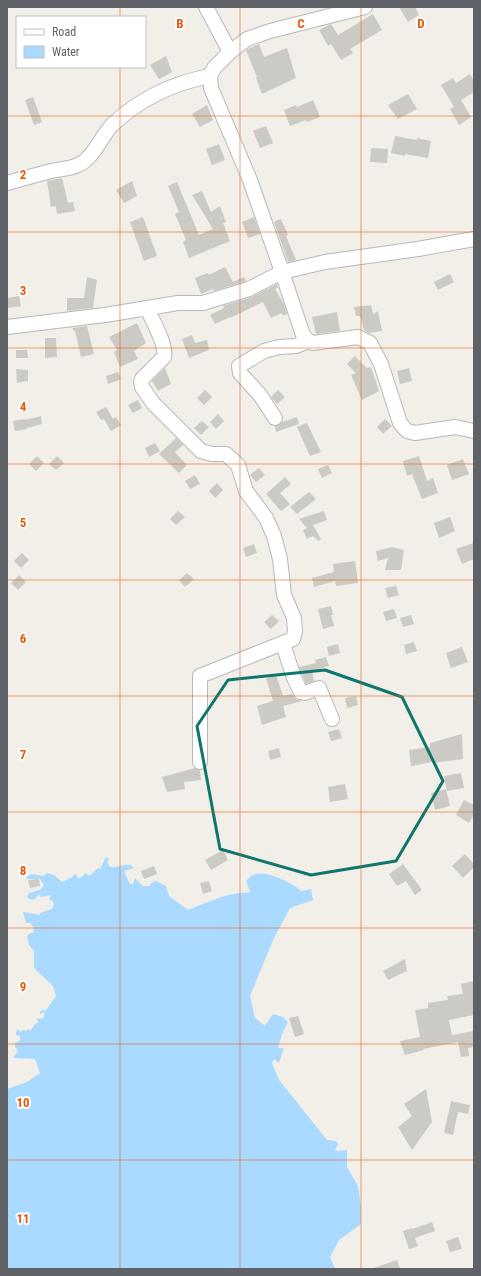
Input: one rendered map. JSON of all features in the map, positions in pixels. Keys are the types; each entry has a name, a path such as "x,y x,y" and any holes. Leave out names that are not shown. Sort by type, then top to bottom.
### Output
{"street":[{"path":"206,7 230,52"},
{"path":"365,7 270,31 247,39 230,52 214,68 210,76 211,88 250,180 303,335 308,341 313,343 358,337 370,343 381,364 400,423 407,431 415,433 455,427 474,431"},
{"path":"7,183 78,165 86,159 113,125 146,99 170,86 189,80 210,76"},
{"path":"7,328 178,303 203,303 249,289 282,272 325,262 418,249 474,239"},
{"path":"146,308 158,333 165,353 164,357 142,378 142,387 153,403 201,451 212,454 226,454 238,465 246,491 266,518 274,536 280,559 284,595 294,618 295,631 293,639 200,676 200,762"},
{"path":"275,418 260,395 240,373 239,366 264,351 279,346 296,346 308,341"},
{"path":"283,644 294,678 301,692 305,693 319,688 332,719"}],"highlighted area":[{"path":"325,670 402,697 443,781 396,861 311,875 220,849 197,726 228,680"}],"water":[{"path":"106,857 109,859 107,862 110,867 131,865 134,868 124,871 130,884 133,884 135,878 143,886 150,886 151,883 156,881 166,886 169,896 188,910 226,896 249,893 250,891 246,881 252,875 271,875 292,884 301,891 311,889 313,900 290,908 273,940 250,996 255,1018 265,1026 273,1014 283,1017 288,1022 282,1034 278,1048 284,1048 279,1063 274,1059 272,1063 279,1080 327,1140 336,1141 338,1144 335,1150 347,1150 347,1167 358,1186 361,1206 361,1224 339,1240 330,1257 335,1269 7,1269 7,1089 27,1082 40,1073 35,1059 13,1058 18,1051 15,1047 15,1043 20,1039 20,1036 16,1035 16,1032 18,1029 20,1032 28,1029 31,1030 35,1024 38,1023 37,1018 42,1019 45,1015 43,1012 40,1014 40,1011 46,1010 56,996 53,986 34,968 34,951 29,945 27,936 30,933 33,933 34,928 30,923 26,923 23,912 40,915 40,913 52,909 54,904 52,900 49,900 51,895 41,897 39,894 34,900 27,898 29,893 40,890 44,885 40,879 27,879 26,877 31,874 44,876 47,873 54,875 62,882 71,878 75,874 79,879 86,873 89,876 98,868 100,869"}],"building":[{"path":"399,7 415,7 419,15 408,22"},
{"path":"373,14 382,30 350,49 353,53 341,60 331,44 328,46 319,30 331,24 338,35"},
{"path":"259,44 264,57 287,48 296,78 262,94 246,50"},
{"path":"166,56 172,72 159,79 150,65"},
{"path":"470,74 474,81 474,92 461,100 471,117 459,125 450,109 454,107 441,85 453,78 456,83"},
{"path":"408,94 417,109 398,119 388,105"},
{"path":"33,97 42,122 34,125 25,100"},
{"path":"313,100 320,117 290,126 284,110 296,105 297,107"},
{"path":"207,105 213,120 200,127 192,114"},
{"path":"266,126 273,143 260,148 253,131"},
{"path":"395,136 431,141 428,158 391,153"},
{"path":"219,144 225,160 212,165 206,149"},
{"path":"371,148 388,149 387,163 370,162"},
{"path":"62,178 68,203 73,202 75,211 57,214 56,206 51,207 47,181"},
{"path":"132,181 137,196 124,203 116,190"},
{"path":"177,182 199,235 213,229 192,195 202,191 211,212 220,206 226,222 223,223 230,241 189,258 183,242 186,240 175,214 179,212 168,186"},
{"path":"143,217 157,256 144,261 130,222"},
{"path":"254,217 260,234 248,238 242,222"},
{"path":"281,219 296,260 288,262 274,222"},
{"path":"225,267 233,282 244,277 246,281 214,291 213,289 201,294 195,278 208,273 209,275"},
{"path":"450,274 454,282 438,290 434,282"},
{"path":"87,277 97,280 93,308 67,311 67,298 84,298"},
{"path":"277,284 278,288 275,289 284,304 287,314 283,316 282,313 271,318 263,302 215,324 210,315 224,308 223,306 252,297"},
{"path":"19,296 21,306 8,308 7,298"},
{"path":"371,305 373,314 378,311 382,331 369,333 364,330 360,316 356,316 354,307"},
{"path":"337,312 340,331 316,334 312,317"},
{"path":"137,323 146,343 134,351 138,359 120,367 114,352 117,350 109,337"},
{"path":"87,326 94,354 81,357 75,331 72,328"},
{"path":"192,335 195,343 207,340 209,350 189,358 182,339"},
{"path":"45,338 56,338 57,357 45,358"},
{"path":"16,350 27,350 28,358 16,358"},
{"path":"355,356 367,368 371,367 379,391 362,400 351,375 356,373 347,364"},
{"path":"165,368 171,384 158,391 152,381"},
{"path":"409,368 412,381 400,384 397,371"},
{"path":"16,369 28,370 28,381 17,383"},
{"path":"118,372 121,379 108,384 106,376"},
{"path":"205,390 212,397 204,405 197,398"},
{"path":"278,390 285,397 277,404 271,397"},
{"path":"138,400 142,408 133,413 128,405"},
{"path":"106,407 113,419 116,417 121,425 111,431 104,419 101,420 96,412"},
{"path":"218,414 224,421 216,429 210,422"},
{"path":"41,416 42,424 15,431 13,421"},
{"path":"297,417 299,424 276,432 275,426"},
{"path":"385,419 392,426 383,434 377,427"},
{"path":"202,421 209,427 201,435 194,428"},
{"path":"307,423 321,452 310,456 297,427"},
{"path":"176,438 183,445 175,452 187,465 179,473 159,454"},
{"path":"155,443 160,451 149,457 145,448"},
{"path":"37,456 44,463 36,471 29,464"},
{"path":"57,456 64,463 56,470 49,464"},
{"path":"419,456 427,481 433,478 438,493 422,499 412,474 407,476 403,461"},
{"path":"463,459 469,474 452,480 447,465"},
{"path":"328,465 332,473 322,478 318,469"},
{"path":"259,468 265,475 256,482 250,475"},
{"path":"195,475 200,484 190,489 185,481"},
{"path":"285,477 291,484 280,493 290,504 281,511 266,494"},
{"path":"217,483 223,490 215,498 209,491"},
{"path":"309,492 316,499 297,514 290,507"},
{"path":"178,511 185,517 176,525 170,519"},
{"path":"324,511 327,520 313,525 321,539 318,541 313,536 307,539 303,530 307,528 299,519"},
{"path":"450,517 455,531 439,538 434,523"},
{"path":"474,543 474,559 462,564 456,549"},
{"path":"254,544 257,553 246,557 243,548"},
{"path":"392,547 404,550 401,570 385,570 388,558 378,561 376,551"},
{"path":"22,553 29,560 21,568 14,561"},
{"path":"355,561 358,583 336,586 335,581 314,587 312,578 334,572 333,564"},
{"path":"187,573 194,579 185,587 179,580"},
{"path":"19,575 26,582 18,590 11,583"},
{"path":"396,586 399,595 388,598 385,588"},
{"path":"331,606 333,615 331,615 334,626 323,629 318,609"},
{"path":"394,609 397,618 386,621 383,612"},
{"path":"272,615 279,621 271,629 264,622"},
{"path":"411,615 414,624 403,627 400,618"},
{"path":"414,642 417,651 406,654 404,645"},
{"path":"338,644 340,653 329,656 327,647"},
{"path":"462,647 468,662 451,668 446,653"},
{"path":"326,657 329,666 312,671 314,681 306,684 299,667 316,663 315,660"},
{"path":"276,675 283,696 292,694 296,699 302,701 283,706 286,717 262,725 257,706 273,701 266,678"},
{"path":"356,696 358,705 347,708 345,698"},
{"path":"339,729 342,738 331,741 328,732"},
{"path":"462,734 463,759 411,766 409,750 430,747 430,743"},
{"path":"279,748 281,757 270,760 268,751"},
{"path":"195,768 200,770 201,780 184,782 185,789 167,792 162,777"},
{"path":"461,773 464,788 447,791 444,776"},
{"path":"345,784 348,799 330,802 328,787"},
{"path":"446,789 450,806 435,810 431,793"},
{"path":"464,800 474,805 474,814 469,823 456,815"},
{"path":"223,850 228,860 211,870 205,860"},
{"path":"465,854 474,864 474,867 463,878 452,866"},
{"path":"403,864 422,890 415,895 406,881 397,886 389,874"},
{"path":"154,866 157,874 144,879 141,871"},
{"path":"39,879 40,886 30,888 28,880"},
{"path":"209,881 212,891 203,894 200,883"},
{"path":"405,959 407,971 388,980 383,971"},
{"path":"474,981 474,1015 449,1020 452,1035 474,1031 474,1047 468,1048 469,1056 461,1057 458,1042 423,1049 424,1050 405,1055 400,1041 420,1037 415,1010 428,1008 428,1003 448,1000 447,996 463,994 461,984"},
{"path":"298,1016 304,1034 295,1037 289,1018"},
{"path":"426,1089 432,1122 412,1150 398,1127 412,1116 404,1104"},
{"path":"451,1101 470,1105 468,1114 458,1112 453,1135 444,1133"},
{"path":"432,1222 435,1231 415,1238 418,1246 409,1249 403,1231"},
{"path":"458,1237 462,1249 450,1252 446,1241"},
{"path":"397,1260 400,1269 374,1269 374,1268"}]}
